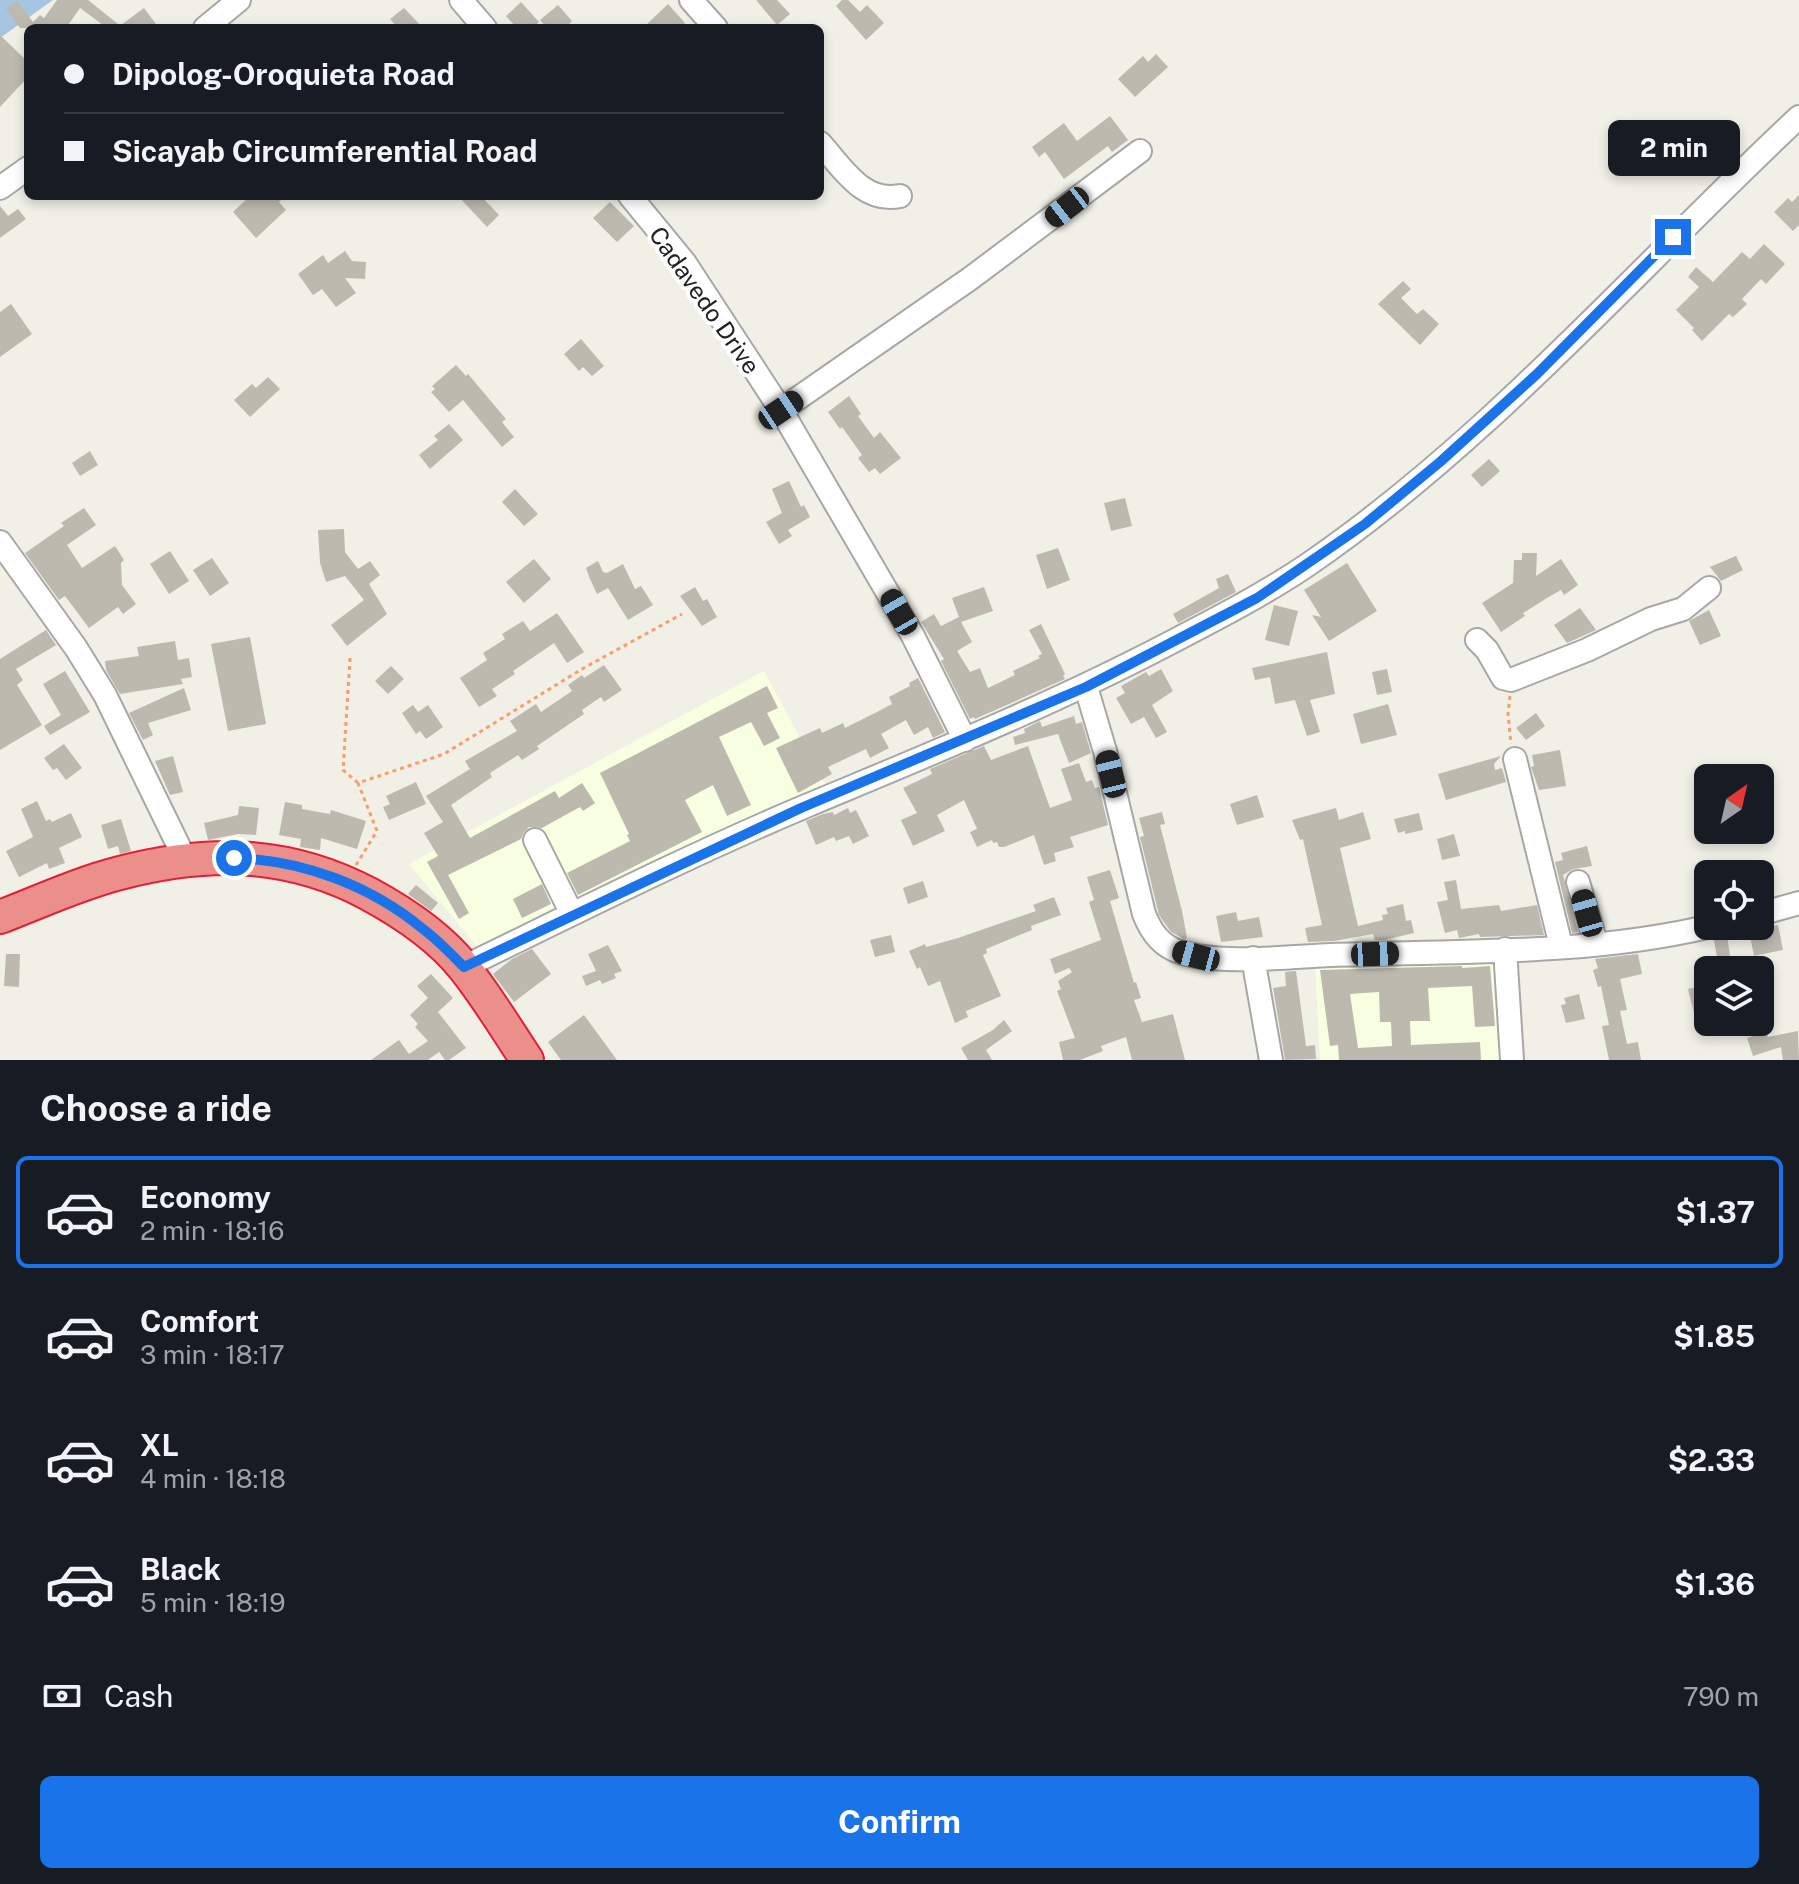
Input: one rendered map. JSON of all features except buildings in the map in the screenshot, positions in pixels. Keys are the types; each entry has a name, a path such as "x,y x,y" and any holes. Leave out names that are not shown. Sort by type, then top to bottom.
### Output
{"highway":[{"path":"0,917 119,873 186,861 258,859 302,866 345,881 422,928 464,967 527,1060"}],"street":[{"path":"210,24 239,0"},
{"path":"461,0 482,24"},
{"path":"691,0 712,24"},
{"path":"464,967 801,808 1086,687 1257,598 1365,524 1440,462 1537,374 1799,117"},
{"path":"824,147 869,194 886,199 900,196"},
{"path":"781,410 971,278 1140,151"},
{"path":"0,188 24,171"},
{"name":"Cadavedo Drive","path":"633,200 685,263 781,410 913,636 965,740"},
{"path":"0,542 76,648 105,695 186,861"},
{"path":"1477,640 1487,650 1503,678 1511,680 1587,650 1651,619 1683,609 1709,588"},
{"path":"1086,687 1150,930 1167,946 1187,954 1253,958 1505,949 1596,943 1694,929"},
{"path":"1515,759 1561,946"},
{"path":"535,840 572,914"},
{"path":"1578,882 1596,943"},
{"path":"1774,910 1799,903"},
{"path":"1505,949 1512,1060"},
{"path":"1253,958 1271,1060"}],"path":[{"path":"358,783 444,754 582,669 682,614"},
{"path":"345,881 377,831 358,783 343,770 350,658"},
{"path":"1511,680 1508,734 1515,759"}],"shaded area":[{"path":"764,671 828,790 478,948 409,864"},
{"path":"1498,955 1503,1060 1320,1060 1315,963"}],"water":[{"path":"0,0 53,0 0,38"}],"route":[{"path":"234,858 302,866 345,881 422,928 464,967 801,808 1086,687 1257,598 1365,524 1440,462 1537,374 1673,237"}]}
